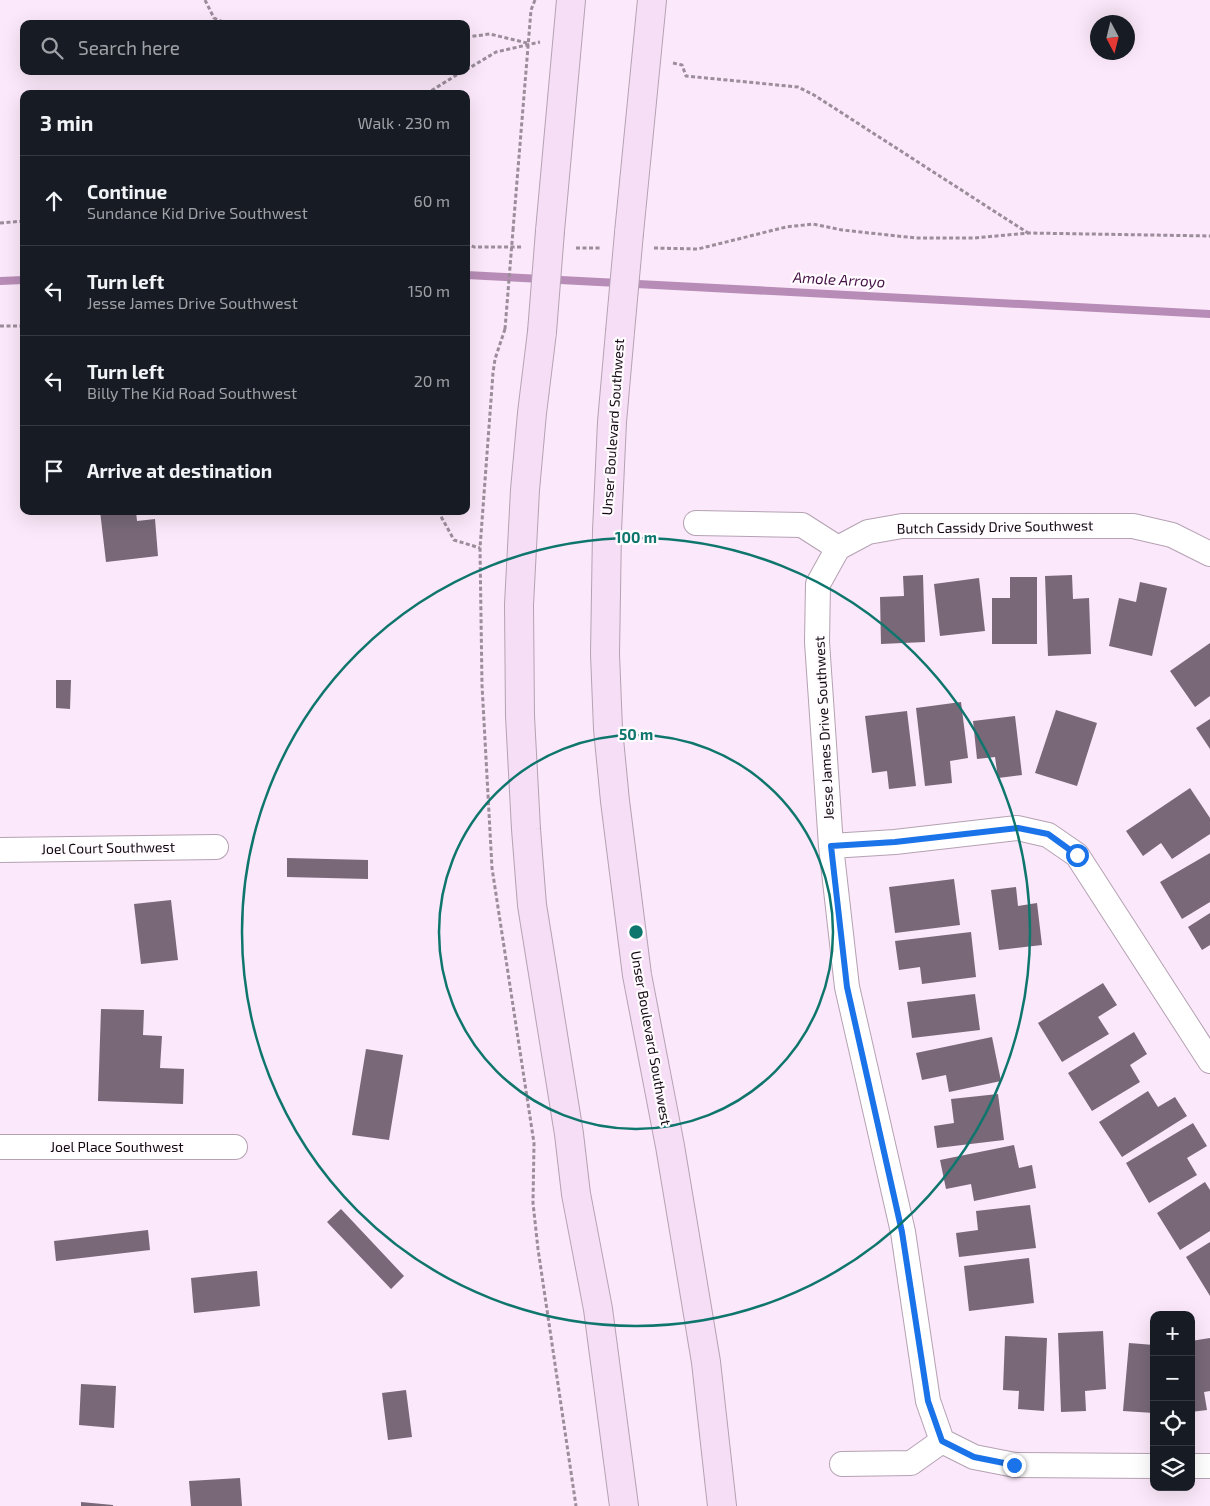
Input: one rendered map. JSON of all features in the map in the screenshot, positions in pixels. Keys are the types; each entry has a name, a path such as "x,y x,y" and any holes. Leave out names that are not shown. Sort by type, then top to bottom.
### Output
{"main road":[{"path":"571,0 542,332 525,490 519,605 520,716 532,904 569,1134 576,1194 598,1309 624,1506"},
{"name":"Unser Boulevard Southwest","path":"652,0 612,422 606,531 605,654 608,729 615,801 638,975 670,1146 706,1362 722,1506"}],"street":[{"path":"696,523 802,526 838,548"},
{"name":"Butch Cassidy Drive Southwest","path":"838,548 868,532 902,526 1133,526 1172,535 1210,554"},
{"name":"Jesse James Drive Southwest","path":"838,548 818,584 817,642 831,846 847,987 902,1232 928,1401 942,1441"},
{"path":"831,846 895,842 1018,828 1048,834 1077,855 1210,1061"},
{"name":"Joel Court Southwest","path":"0,850 216,847"},
{"name":"Joel Place Southwest","path":"0,1147 234,1147"},
{"path":"842,1464 911,1464 942,1441 974,1457 1014,1465 1150,1466"},
{"path":"1195,1466 1210,1466"}],"path":[{"path":"205,0 214,18 218,20"},
{"path":"505,329 531,10 535,0"},
{"path":"470,36 490,34 528,44"},
{"path":"470,67 496,52 528,44 567,38"},
{"path":"646,57 682,65 686,76 798,87 814,95 1028,233"},
{"path":"432,90 457,75"},
{"path":"0,223 20,221"},
{"path":"571,248 630,243 698,249 786,227 813,224 842,230 916,238 974,238 1028,233 1210,236"},
{"path":"470,245 474,247 522,247"},
{"path":"0,326 20,326"},
{"path":"440,515 454,540 480,548"}],"building":[{"path":"100,515 136,515 137,521 155,519 158,556 106,562"},
{"path":"923,575 925,642 881,644 880,597 904,596 903,576"},
{"path":"1072,575 1073,599 1089,598 1091,654 1048,656 1045,576"},
{"path":"1010,577 1037,577 1037,644 992,644 992,598 1010,598"},
{"path":"979,578 985,631 940,636 934,584"},
{"path":"1140,582 1167,588 1152,656 1109,646 1119,598 1136,602"},
{"path":"1210,643 1210,696 1195,707 1170,671"},
{"path":"56,680 71,680 70,709 56,708"},
{"path":"961,702 968,758 950,761 952,783 925,786 916,708"},
{"path":"1056,710 1097,723 1077,786 1035,773"},
{"path":"907,711 916,786 889,789 887,771 872,773 865,716"},
{"path":"1015,716 1022,775 998,778 995,757 977,759 973,721"},
{"path":"1210,719 1210,749 1196,728"},
{"path":"1190,788 1210,818 1210,834 1172,859 1161,843 1143,856 1126,831"},
{"path":"1210,853 1210,902 1182,919 1160,882"},
{"path":"287,858 368,860 368,879 287,877"},
{"path":"954,879 960,925 895,933 889,887"},
{"path":"1016,887 1018,906 1037,903 1042,945 999,950 991,890"},
{"path":"171,900 178,960 141,964 134,904"},
{"path":"1210,913 1210,945 1202,950 1188,927"},
{"path":"971,932 976,977 922,984 920,967 899,970 895,941"},
{"path":"1103,983 1117,1005 1098,1017 1109,1034 1062,1062 1038,1023"},
{"path":"975,994 980,1030 912,1038 907,1002"},
{"path":"101,1009 144,1010 143,1035 162,1036 160,1068 184,1069 183,1104 98,1101"},
{"path":"1134,1032 1147,1054 1130,1065 1140,1082 1092,1111 1068,1073"},
{"path":"992,1037 1001,1081 949,1092 946,1075 922,1080 916,1053"},
{"path":"366,1049 403,1055 389,1140 352,1135"},
{"path":"1148,1091 1158,1107 1175,1097 1187,1116 1122,1157 1099,1122"},
{"path":"998,1094 1004,1140 937,1148 934,1126 954,1123 951,1099"},
{"path":"1193,1123 1207,1146 1187,1158 1197,1175 1149,1203 1126,1163"},
{"path":"1014,1145 1019,1168 1032,1165 1036,1188 974,1201 971,1184 946,1189 940,1160"},
{"path":"1205,1182 1210,1190 1210,1231 1180,1250 1157,1213"},
{"path":"1030,1205 1036,1248 959,1257 956,1233 978,1230 976,1211"},
{"path":"341,1209 404,1276 391,1289 327,1222"},
{"path":"148,1230 150,1250 56,1261 54,1241"},
{"path":"1210,1242 1210,1296 1186,1257"},
{"path":"1029,1258 1034,1303 969,1311 964,1266"},
{"path":"257,1271 260,1306 194,1313 191,1278"},
{"path":"1103,1331 1106,1389 1085,1391 1086,1411 1061,1412 1058,1333"},
{"path":"1005,1336 1047,1338 1044,1411 1018,1409 1019,1391 1003,1390"},
{"path":"1210,1338 1210,1391 1204,1392 1207,1410 1195,1412 1195,1356 1195,1340"},
{"path":"1129,1343 1150,1345 1150,1413 1123,1411"},
{"path":"81,1384 116,1386 114,1428 79,1425"},
{"path":"406,1390 412,1437 388,1440 382,1393"},
{"path":"240,1478 242,1506 191,1506 189,1481"},
{"path":"81,1502 113,1505 113,1506 81,1506"}],"waterway":[{"name":"Amole Arroyo","path":"470,275 1210,314"},
{"name":"Amole Arroyo","path":"0,281 20,280"}],"route":[{"path":"1014,1465 974,1457 942,1441 928,1401 902,1232 847,987 831,846 895,842 1018,828 1048,834 1077,855"}]}
